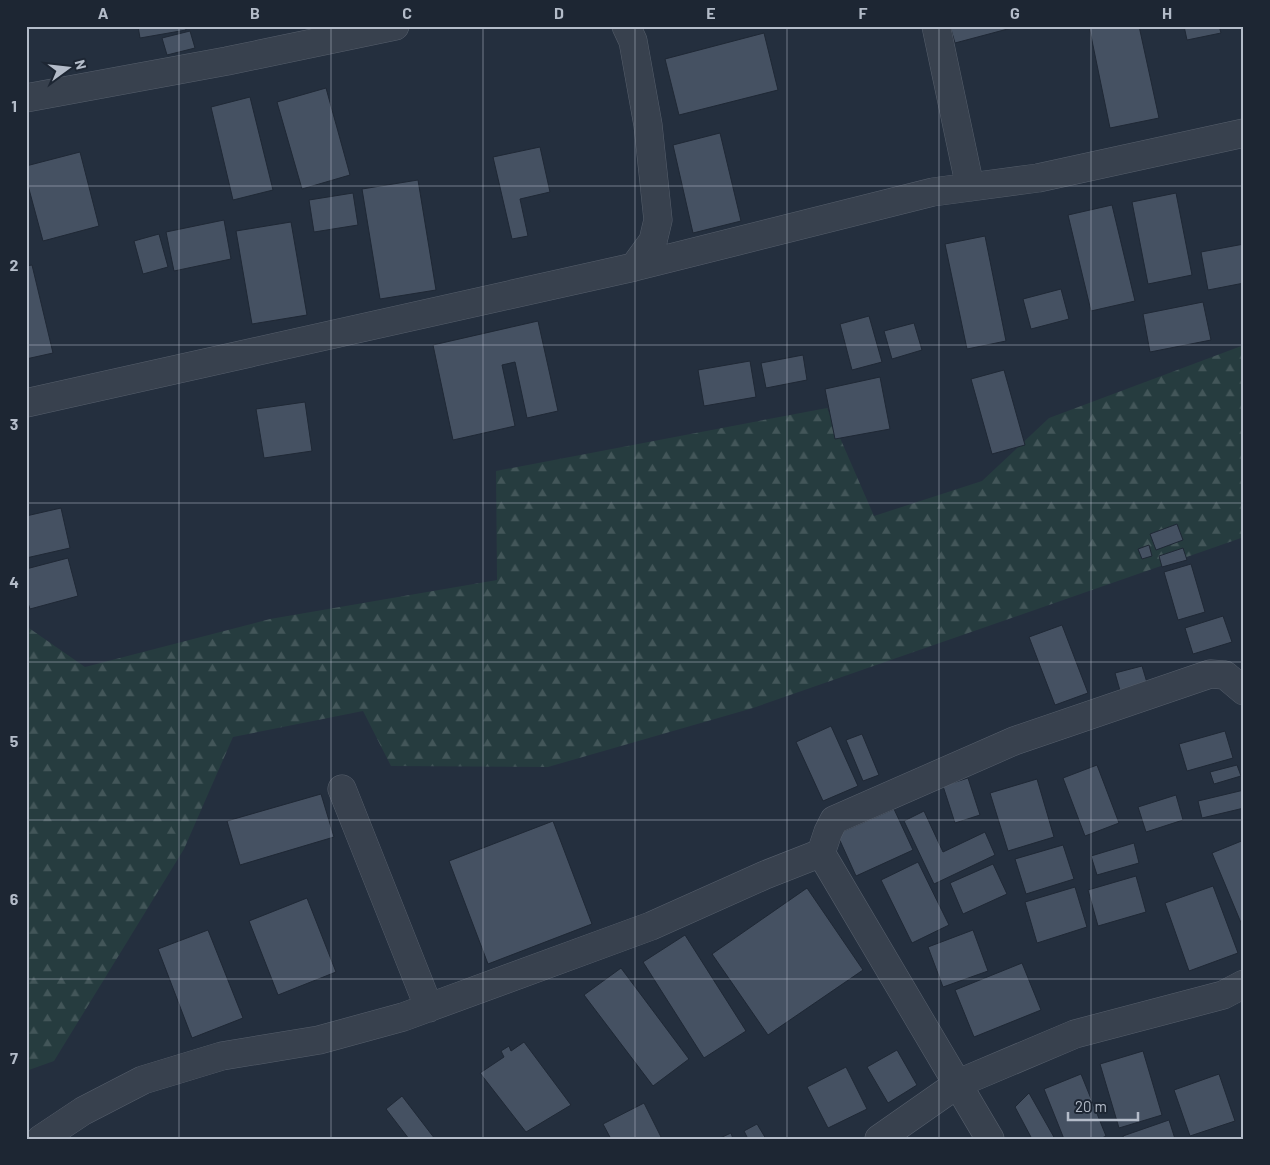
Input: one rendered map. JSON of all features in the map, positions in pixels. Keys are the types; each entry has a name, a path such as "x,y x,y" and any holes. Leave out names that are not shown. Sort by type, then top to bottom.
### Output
{"street":[{"path":"26,98 227,61 395,26"},
{"path":"626,26 632,41 648,125 658,220 653,241 634,267"},
{"path":"936,26 970,187"},
{"path":"26,403 634,267 934,192 1038,178 1244,133"},
{"path":"990,1139 959,1083 821,854 834,820 1014,741 1210,674 1225,675 1244,691"},
{"path":"342,789 429,1008"},
{"path":"41,1139 84,1111 143,1080 222,1056 319,1040 429,1008 651,926 765,875 821,854"},
{"path":"879,1139 959,1083 1074,1034 1223,995 1244,984"}],"green space":[{"path":"1244,345 1244,537 753,708 548,767 391,766 363,711 233,737 184,849 54,1061 26,1071 26,626 85,667 270,619 497,580 496,471 827,408 874,516 982,481 1049,418"}],"building":[{"path":"138,26 185,26 186,30 140,38"},
{"path":"950,26 1019,26 955,43"},
{"path":"1089,26 1139,26 1159,118 1110,128"},
{"path":"1184,26 1219,26 1221,33 1187,40"},
{"path":"190,31 195,48 167,55 162,38"},
{"path":"764,33 778,90 679,115 665,59"},
{"path":"326,88 350,175 302,189 277,102"},
{"path":"250,97 273,190 233,200 211,107"},
{"path":"720,133 741,221 693,233 673,145"},
{"path":"540,147 550,192 520,199 528,236 512,239 493,157"},
{"path":"80,152 99,226 43,241 26,178 26,166"},
{"path":"418,180 436,290 380,299 362,189"},
{"path":"353,193 358,225 314,232 309,200"},
{"path":"1176,193 1192,275 1148,284 1132,202"},
{"path":"1112,205 1135,301 1091,311 1068,215"},
{"path":"224,220 231,259 174,271 166,232"},
{"path":"291,222 307,315 252,324 236,231"},
{"path":"159,234 168,267 143,274 134,241"},
{"path":"985,236 1006,341 967,349 945,244"},
{"path":"1244,244 1244,283 1208,290 1201,252"},
{"path":"32,265 53,353 26,359 26,266"},
{"path":"1061,289 1069,319 1031,329 1023,299"},
{"path":"1203,302 1211,340 1150,352 1143,314"},
{"path":"869,316 882,362 852,370 840,324"},
{"path":"538,321 558,411 527,418 515,362 502,365 515,426 453,440 433,345"},
{"path":"914,323 922,350 892,359 884,331"},
{"path":"803,355 807,380 766,388 761,363"},
{"path":"750,361 756,397 704,406 698,370"},
{"path":"1004,370 1025,445 992,454 971,379"},
{"path":"880,377 890,429 835,439 825,389"},
{"path":"305,402 312,451 264,458 256,409"},
{"path":"61,508 70,548 26,558 26,516"},
{"path":"1177,524 1183,540 1156,550 1150,534"},
{"path":"1149,545 1152,556 1142,559 1138,549"},
{"path":"1183,548 1187,560 1162,567 1159,556"},
{"path":"68,558 78,596 30,609 26,597 26,569"},
{"path":"1191,564 1205,612 1178,620 1164,572"},
{"path":"1223,616 1232,642 1193,654 1185,628"},
{"path":"1062,625 1088,693 1055,705 1029,637"},
{"path":"1142,666 1148,686 1121,694 1115,673"},
{"path":"831,726 858,786 823,801 796,742"},
{"path":"1225,731 1233,758 1187,771 1179,744"},
{"path":"862,734 879,775 863,781 846,740"},
{"path":"1097,765 1119,823 1085,836 1063,778"},
{"path":"1237,765 1241,776 1214,784 1210,772"},
{"path":"968,778 980,815 955,823 943,786"},
{"path":"1037,779 1054,837 1008,851 990,793"},
{"path":"1244,790 1244,808 1202,818 1198,801"},
{"path":"321,794 334,837 240,865 227,821"},
{"path":"1176,795 1183,820 1146,832 1138,807"},
{"path":"894,809 913,850 856,876 837,834"},
{"path":"924,811 943,852 985,832 995,855 934,884 904,821"},
{"path":"553,821 592,924 488,964 449,861"},
{"path":"1244,840 1244,930 1212,853"},
{"path":"1134,843 1139,863 1097,875 1091,856"},
{"path":"1063,845 1074,879 1026,894 1015,859"},
{"path":"918,862 949,925 912,943 881,880"},
{"path":"993,864 1007,894 963,914 950,883"},
{"path":"1136,876 1146,912 1098,926 1088,890"},
{"path":"1213,886 1238,953 1189,971 1165,903"},
{"path":"1075,887 1087,927 1037,943 1025,902"},
{"path":"807,888 863,970 768,1035 712,954"},
{"path":"307,898 336,972 278,995 249,921"},
{"path":"208,930 243,1018 192,1038 158,949"},
{"path":"973,930 988,971 943,987 928,947"},
{"path":"685,935 746,1031 704,1058 643,962"},
{"path":"1022,963 1041,1010 974,1037 955,990"},
{"path":"621,968 689,1059 653,1086 584,995"},
{"path":"524,1042 571,1105 526,1132 480,1073 504,1057 501,1051 509,1046 511,1051"},
{"path":"897,1050 917,1085 888,1103 867,1067"},
{"path":"1143,1051 1162,1115 1119,1128 1100,1064"},
{"path":"846,1067 867,1109 828,1128 807,1087"},
{"path":"1081,1074 1106,1136 1100,1139 1064,1139 1044,1089"},
{"path":"1219,1074 1235,1121 1190,1136 1174,1090"},
{"path":"1029,1093 1055,1139 1032,1139 1015,1107"},
{"path":"402,1096 435,1139 409,1139 386,1109"},
{"path":"644,1103 662,1139 611,1139 603,1124"},
{"path":"1169,1120 1175,1139 1124,1139 1123,1136"},
{"path":"757,1124 766,1139 748,1139 744,1131"},
{"path":"731,1133 733,1139 718,1139"}]}
